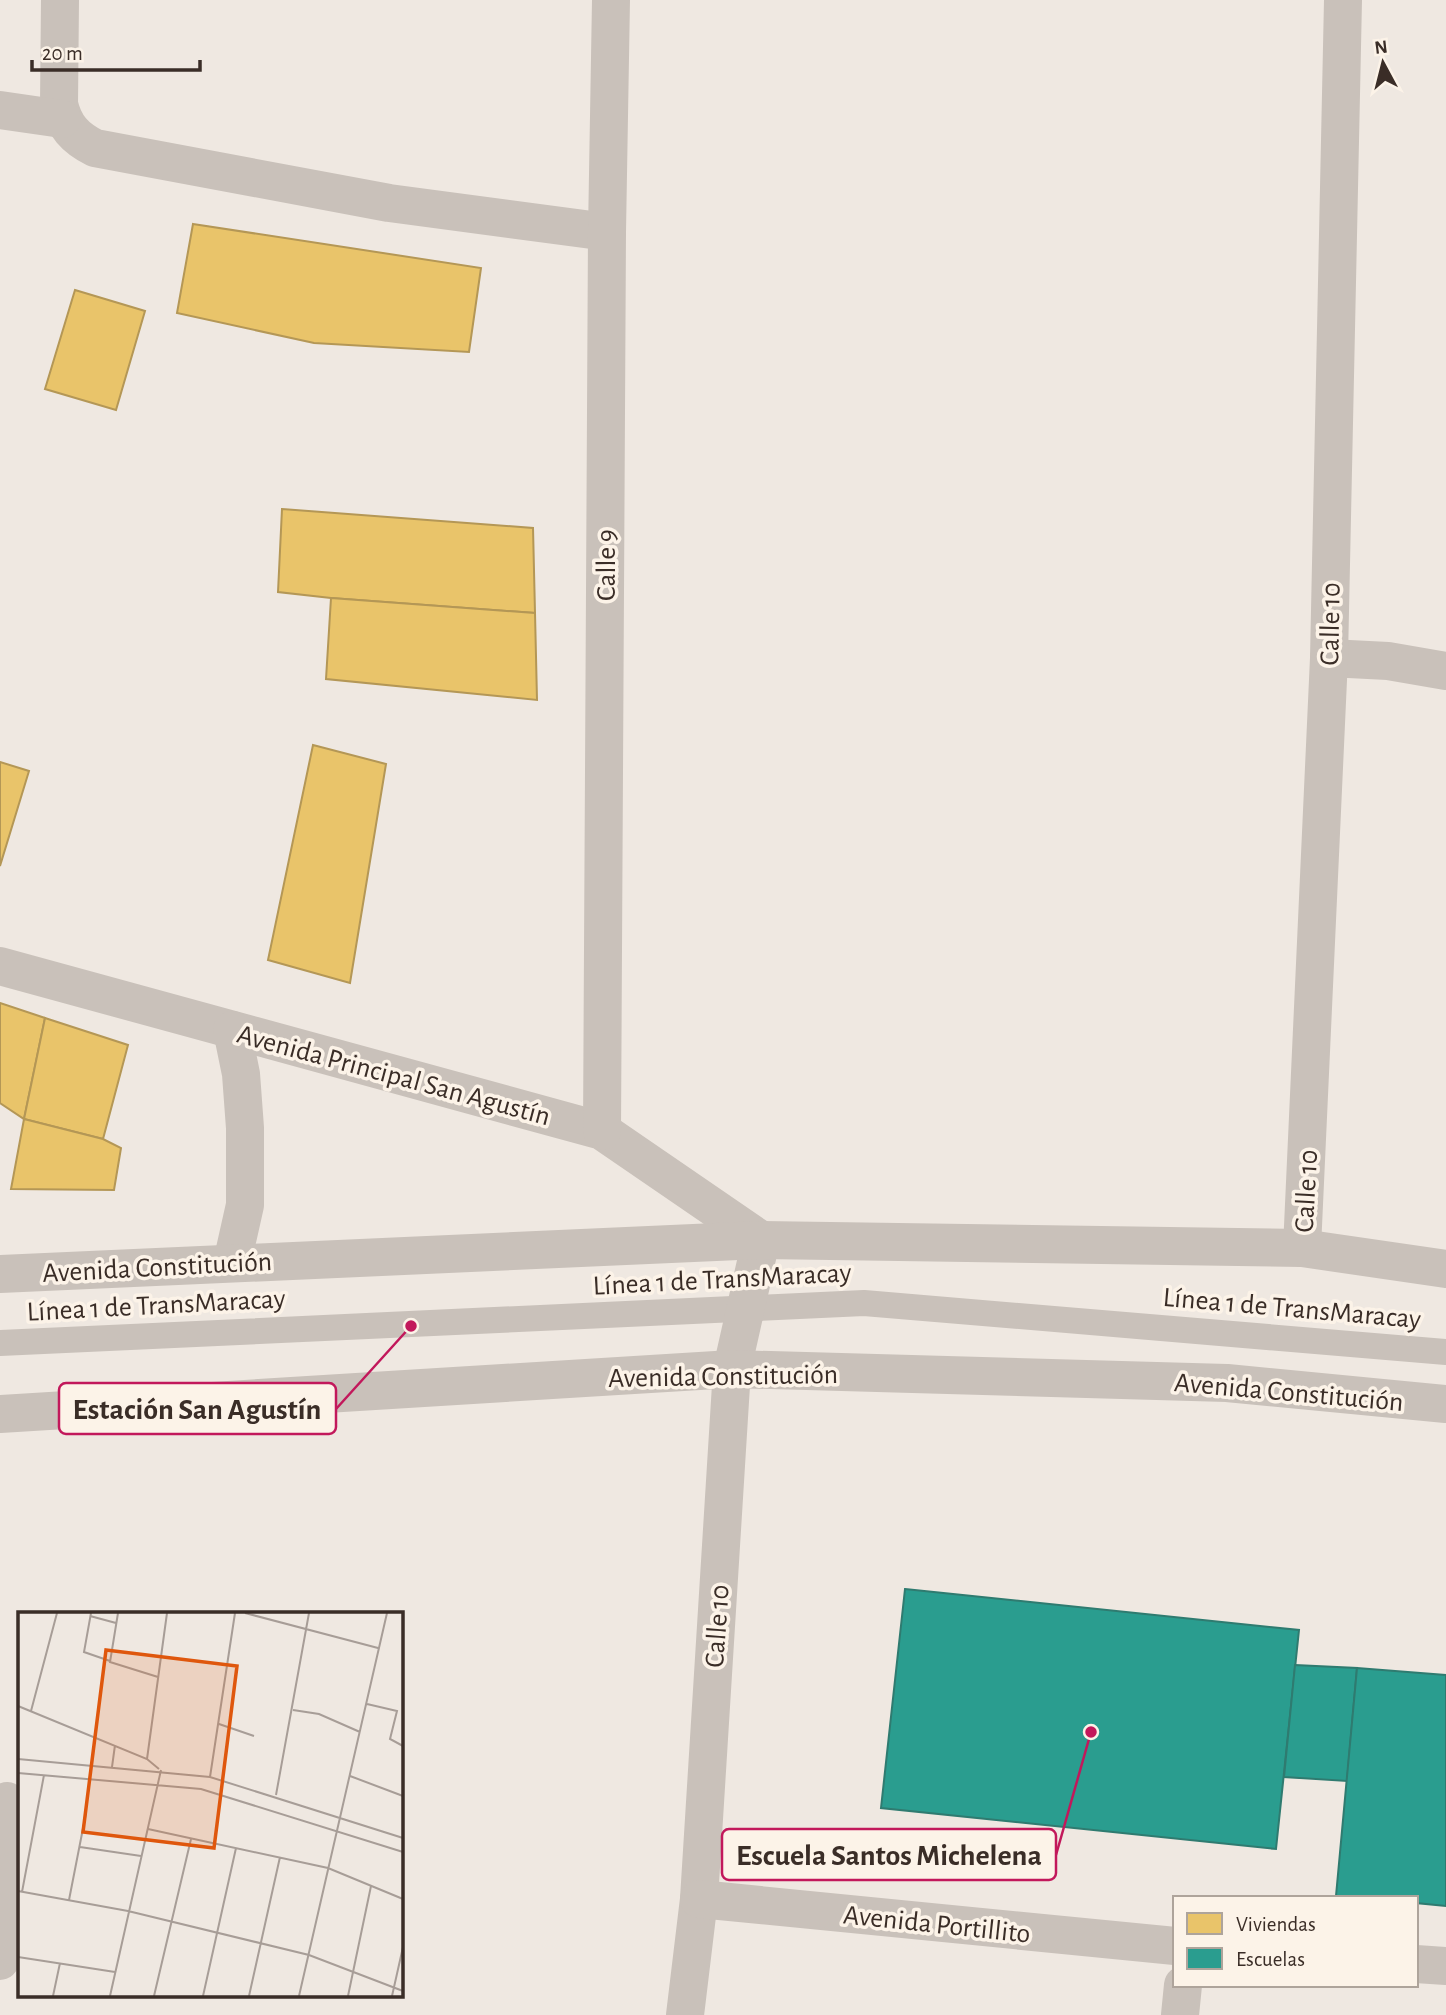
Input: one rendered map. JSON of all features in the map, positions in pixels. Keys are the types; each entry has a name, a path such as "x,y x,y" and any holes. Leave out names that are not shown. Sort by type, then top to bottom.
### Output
{"street":[{"path":"60,0 59,104 62,119 81,141 102,149 389,203 607,232"},
{"name":"Calle 9","path":"602,1131 607,232 611,0"},
{"name":"Calle 10","path":"1303,1248 1329,658 1343,0"},
{"path":"0,110 62,119"},
{"path":"1329,658 1388,661 1446,671"},
{"name":"Avenida Principal San Agustín","path":"0,966 602,1131 761,1240"},
{"path":"232,1030 241,1074 245,1128 245,1205 232,1263"},
{"name":"Calle 10","path":"685,2015 699,1899 732,1369 761,1240"},
{"name":"Avenida Constitución","path":"0,1273 761,1240 1303,1248 1446,1269"},
{"name":"Avenida Constitución","path":"0,1414 732,1369 1227,1383 1446,1404"},
{"path":"0,1961 7,1801"},
{"name":"Avenida Portillito","path":"699,1899 1173,1946"},
{"path":"1418,1964 1446,1966"},
{"path":"1180,2015 1183,1987"}],"lane":[{"name":"Línea 1 de TransMaracay","path":"0,1343 864,1303 1446,1352"}],"building: Viviendas":[{"path":"193,224 481,268 469,352 314,343 177,313"},
{"path":"75,290 145,311 116,410 45,389"},
{"path":"282,509 533,528 535,613 278,592"},
{"path":"331,598 535,613 537,700 326,679"},
{"path":"313,745 386,764 350,983 268,960"},
{"path":"0,762 29,771 0,866"},
{"path":"0,1003 45,1018 24,1119 0,1103"},
{"path":"45,1018 128,1045 103,1139 24,1119"},
{"path":"24,1119 103,1139 121,1148 114,1190 11,1189"}],"building: Escuelas":[{"path":"905,1589 1299,1630 1276,1849 881,1808"},
{"path":"1295,1665 1357,1668 1347,1781 1284,1777"},
{"path":"1357,1668 1446,1675 1446,1906 1418,1903 1418,1896 1336,1896"}],"place":[{"name":"Estación San Agustín","path":"411,1326"},
{"name":"Escuela Santos Michelena","path":"1091,1732"}]}
